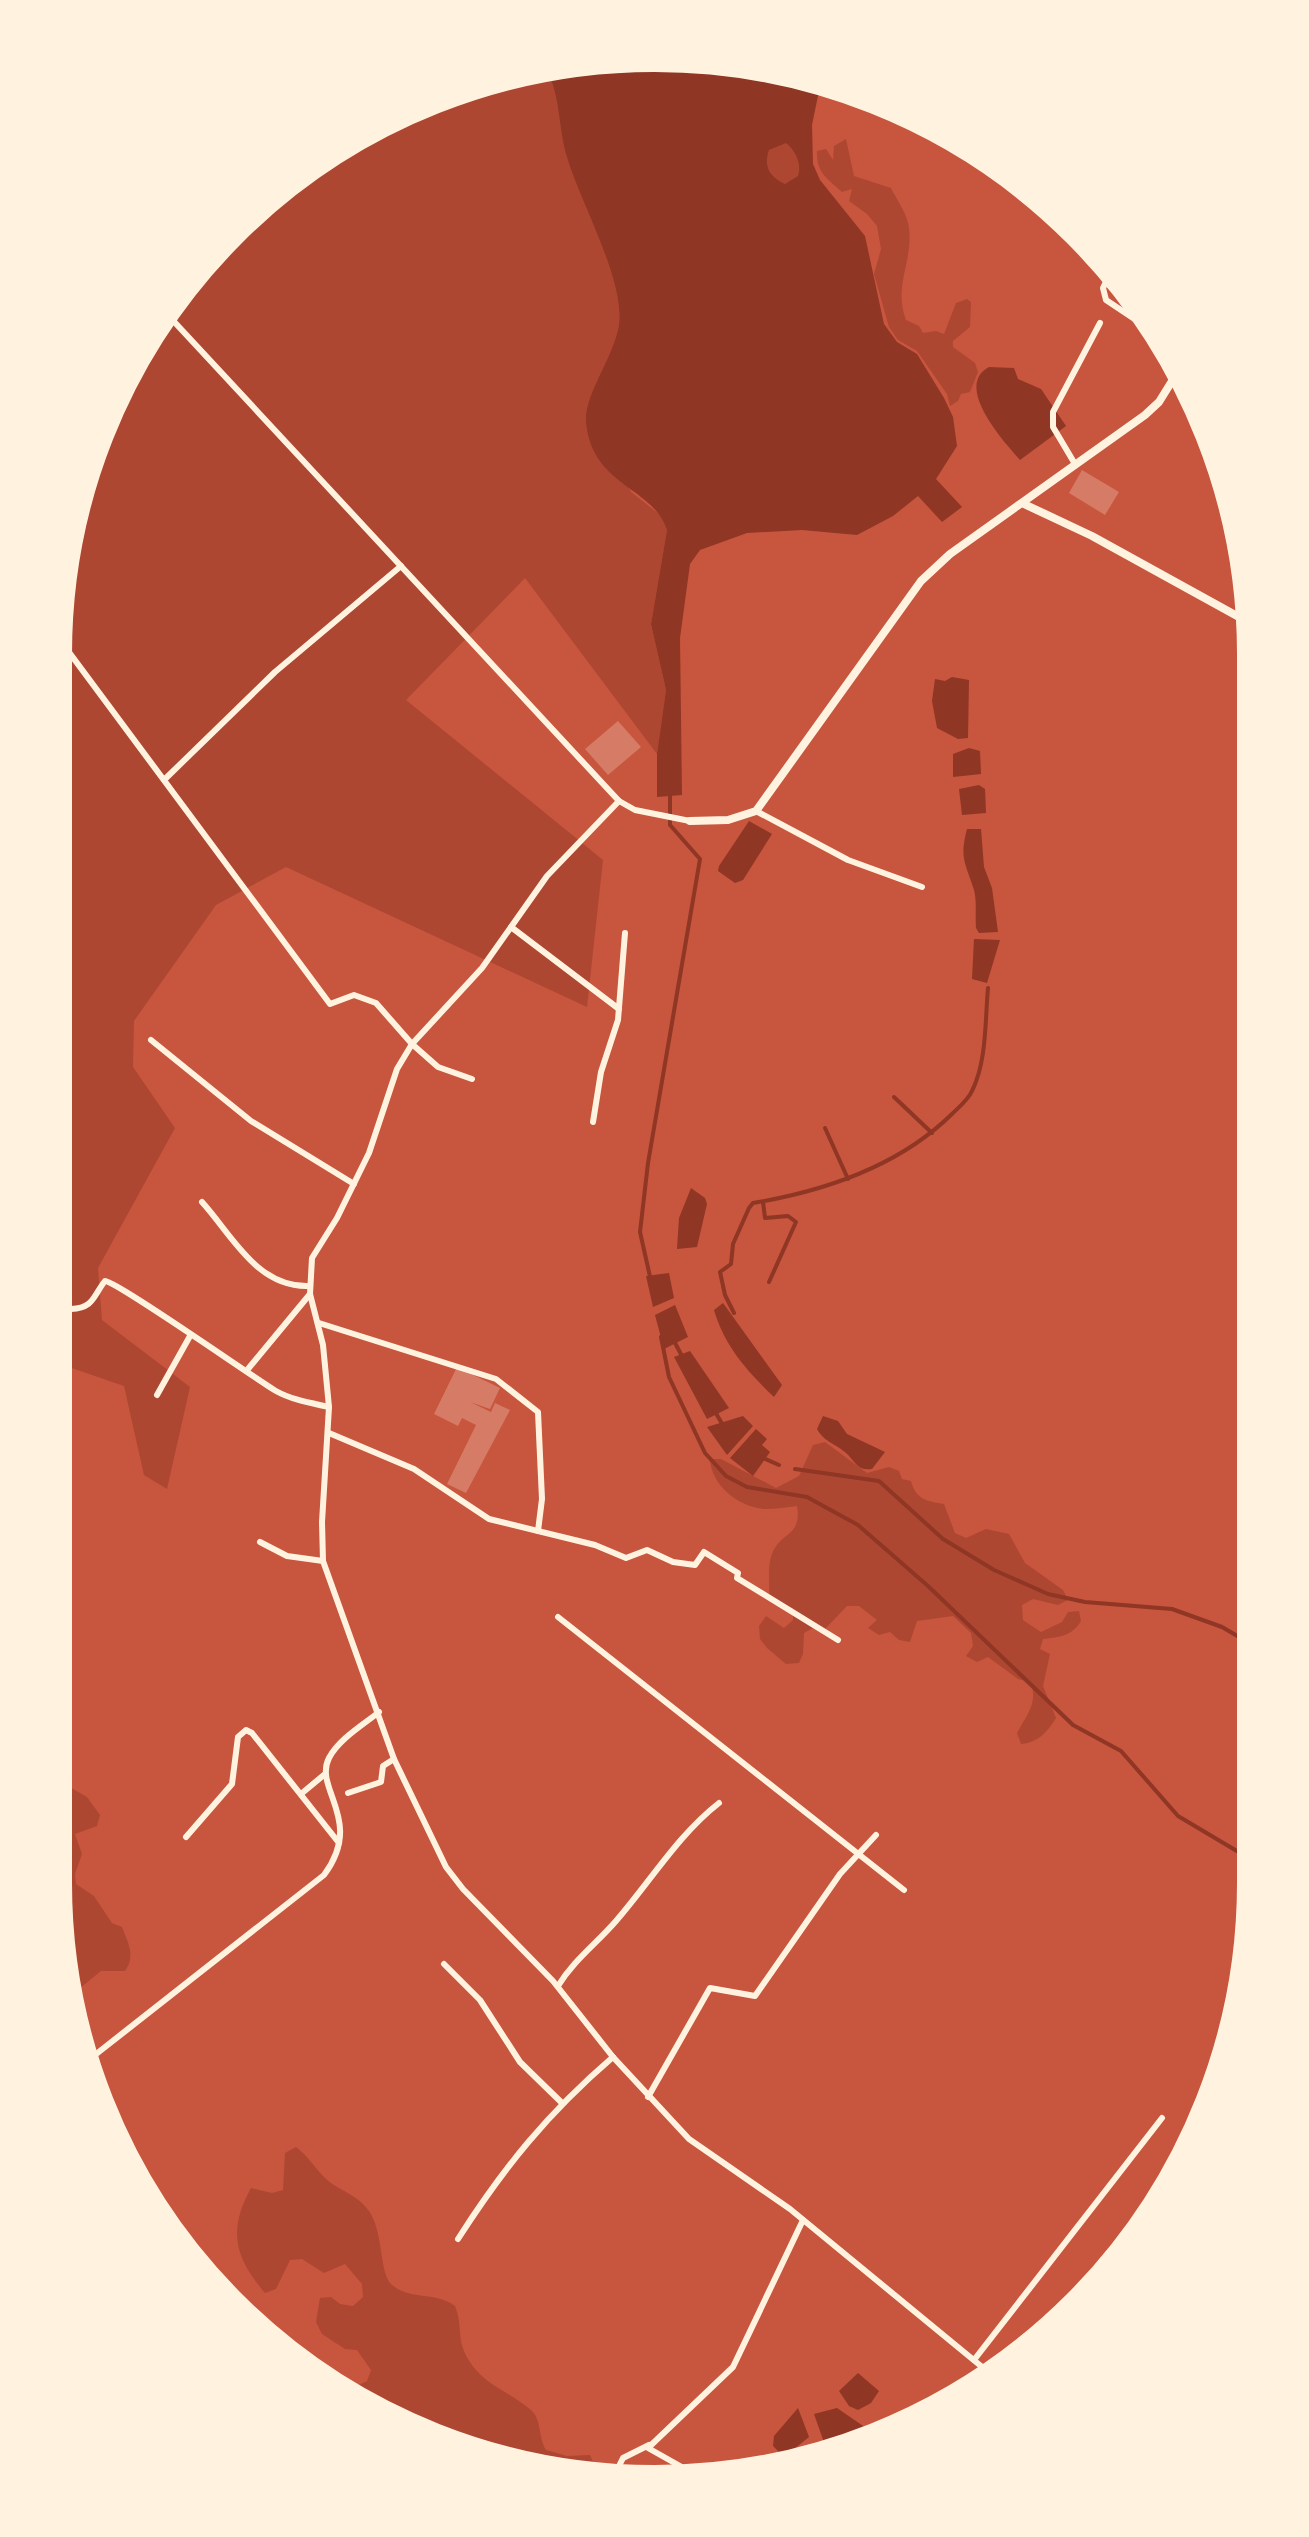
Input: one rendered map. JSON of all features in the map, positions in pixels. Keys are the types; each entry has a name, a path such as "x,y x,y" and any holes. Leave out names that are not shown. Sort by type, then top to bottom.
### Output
{"street":[{"path":"1105,283 1103,288 1106,300 1130,316"},
{"path":"175,322 619,801 652,814 690,821 728,820 756,811 921,581 950,554 1145,415 1159,402 1172,382"},
{"path":"1075,464 1053,427 1053,412 1100,323"},
{"path":"1024,504 1092,536 1238,616"},
{"path":"164,780 275,672 401,566"},
{"path":"70,654 330,1004 354,995 376,1003 412,1044 438,1067 472,1079"},
{"path":"619,801 547,876 482,968 412,1044 397,1069 385,1113 354,1184 312,1258 309,1290 319,1323 329,1407 322,1522 323,1561 394,1759 446,1867 482,1910 558,1986 613,2057 689,2139 803,2220 981,2366"},
{"path":"756,811 848,860 922,887"},
{"path":"511,927 620,1009"},
{"path":"593,1122 601,1072 620,1009 625,933"},
{"path":"151,1040 251,1121 354,1184"},
{"path":"202,1202 244,1257 286,1283 309,1290"},
{"path":"71,1309 84,1308 93,1303 105,1281 112,1281 190,1336 293,1399 329,1407"},
{"path":"248,1369 309,1290"},
{"path":"319,1323 384,1341 496,1379 538,1412 542,1499 538,1531"},
{"path":"157,1395 190,1336"},
{"path":"329,1433 414,1469 489,1519 595,1545 626,1558 647,1550 673,1562 695,1565 704,1552 738,1573 737,1578 838,1640"},
{"path":"260,1542 287,1556 323,1561"},
{"path":"558,1617 904,1890"},
{"path":"301,1794 325,1774 336,1747 379,1712"},
{"path":"186,1837 232,1784 238,1737 246,1730 252,1733 340,1843"},
{"path":"348,1793 381,1782 383,1766 394,1759"},
{"path":"96,2054 324,1875 333,1863 340,1843 338,1806 325,1774"},
{"path":"558,1986 574,1961 614,1923 662,1861 719,1803"},
{"path":"648,2097 710,1988 755,1996 840,1874 876,1835"},
{"path":"444,1964 480,2000 520,2062 561,2102"},
{"path":"458,2239 495,2181 561,2102 613,2057"},
{"path":"974,2360 1162,2118"},
{"path":"619,2466 623,2458 651,2444 733,2367 803,2220"},
{"path":"651,2444 650,2452 679,2466"}],"shaded area":[{"path":"654,70 731,75 818,94 812,125 813,164 820,180 865,236 884,324 897,342 917,354 953,417 957,446 936,479 962,507 942,522 918,496 893,516 857,535 802,530 747,533 700,550 690,564 680,638 682,795 657,797 657,754 666,690 651,624 667,530 660,515 599,460 591,443 587,411 616,336 619,306 608,263 567,157 551,79 616,71","holes":["786,143 795,154 798,176 785,184 769,171 767,156 769,150"]},
{"path":"551,79 568,158 609,262 619,304 615,344 589,404 631,492 663,517 667,530 651,624 666,690 657,754 525,578 406,700 603,860 587,1007 286,867 216,905 134,1021 133,1067 175,1128 98,1268 102,1320 190,1387 167,1489 144,1475 124,1386 70,1367 70,654 75,578 81,540 101,467 114,431 148,362 191,299 241,241 269,215 330,169 362,148 431,114 503,90"},
{"path":"786,118 803,175 795,183 768,185 752,127"},
{"path":"846,139 854,176 891,188 907,218 909,241 902,285 906,320 919,326 923,333 936,331 944,334 956,303 967,299 971,302 970,327 953,341 953,347 975,363 978,372 970,392 961,394 958,401 950,406 947,394 917,351 898,340 889,327 874,274 881,249 877,226 849,201 852,189 842,192 824,175 819,165 817,151 826,149 833,160 834,146"},
{"path":"989,367 1014,368 1018,379 1041,389 1066,426 1020,460 994,428 979,400 976,387 979,376"},
{"path":"952,677 969,680 968,738 958,739 937,728 932,701 935,679 945,681"},
{"path":"969,748 980,751 981,774 953,777 953,754"},
{"path":"979,785 985,789 986,813 962,815 959,789"},
{"path":"749,821 772,834 743,880 735,883 718,871 719,866"},
{"path":"967,829 981,829 984,867 992,888 998,932 979,933 976,928 975,894 964,854"},
{"path":"974,939 1000,940 987,983 972,979"},
{"path":"691,1188 705,1198 707,1204 697,1247 677,1249 679,1218"},
{"path":"669,1273 674,1298 653,1307 646,1276"},
{"path":"723,1303 782,1385 774,1397 746,1368 724,1336 714,1310"},
{"path":"675,1305 688,1337 664,1349 655,1315"},
{"path":"690,1351 729,1408 707,1419 674,1357"},
{"path":"743,1416 753,1426 727,1455 707,1427"},
{"path":"823,1416 838,1421 847,1434 885,1452 872,1469 860,1467 823,1437 817,1429"},
{"path":"756,1429 767,1439 762,1445 770,1452 753,1476 730,1458"},
{"path":"825,1442 867,1473 889,1467 899,1471 902,1479 911,1481 919,1496 944,1504 955,1533 966,1538 986,1529 1009,1534 1025,1563 1063,1590 1068,1600 1058,1605 1033,1599 1022,1605 1023,1620 1041,1632 1062,1622 1068,1612 1079,1611 1081,1621 1074,1630 1043,1639 1040,1649 1050,1654 1043,1686 1056,1718 1042,1736 1021,1744 1017,1733 1032,1702 1030,1682 1018,1679 988,1657 977,1662 966,1656 973,1646 971,1633 953,1616 917,1621 910,1642 899,1640 890,1632 879,1635 868,1628 877,1620 859,1606 847,1606 825,1629 813,1628 804,1633 803,1654 799,1663 786,1664 760,1639 759,1626 766,1616 784,1628 793,1620 793,1608 772,1603 769,1598 769,1570 776,1547 794,1529 797,1506 756,1508 737,1500 715,1478 710,1459 721,1459 776,1488 799,1476 813,1445"},
{"path":"70,1787 87,1797 100,1815 97,1826 75,1834 82,1854 75,1874 76,1884 94,1896 112,1923 122,1927 130,1955 125,1971 101,1971 80,1988 71,1921"},
{"path":"296,2147 325,2178 359,2200 369,2211 377,2230 385,2272 392,2285 407,2293 440,2299 455,2306 462,2345 468,2359 489,2382 531,2410 537,2419 546,2450 567,2456 590,2455 594,2464 540,2456 467,2436 431,2423 357,2386 367,2381 371,2370 357,2350 345,2349 322,2334 316,2322 320,2298 331,2297 340,2304 353,2306 363,2297 362,2284 345,2264 324,2273 302,2259 290,2260 276,2289 265,2293 241,2255 237,2230 244,2203 251,2188 272,2193 283,2190 285,2153"},
{"path":"858,2373 879,2391 871,2403 858,2410 849,2406 839,2391"},
{"path":"798,2408 809,2437 792,2450 780,2453 773,2446 774,2436"},
{"path":"837,2408 865,2428 824,2442 814,2414"}],"building":[{"path":"1082,470 1119,492 1105,515 1069,493"},
{"path":"618,721 641,747 608,775 585,749"},
{"path":"457,1367 500,1388 490,1409 470,1402 491,1412 495,1403 510,1410 466,1493 447,1484 476,1425 462,1418 458,1426 434,1414"}],"waterway":[{"path":"651,1281 640,1232 648,1163 700,859 670,825 670,791"},
{"path":"734,1313 725,1295 720,1272 731,1264 733,1244 749,1208 753,1203 807,1191 860,1174 909,1148 952,1114 968,1097 977,1079 988,988"},
{"path":"894,1097 932,1133"},
{"path":"825,1128 848,1179"},
{"path":"763,1202 765,1218 788,1216 796,1222 769,1282"},
{"path":"661,1337 669,1377 705,1453 726,1476 747,1487 807,1497 858,1525 928,1586 1073,1725 1121,1751 1178,1816 1239,1852"},
{"path":"674,1341 683,1358"},
{"path":"714,1410 724,1427"},
{"path":"761,1457 779,1465"},
{"path":"795,1469 879,1481 943,1539 994,1570 1048,1594 1085,1602 1172,1609 1222,1627 1239,1637"}]}
